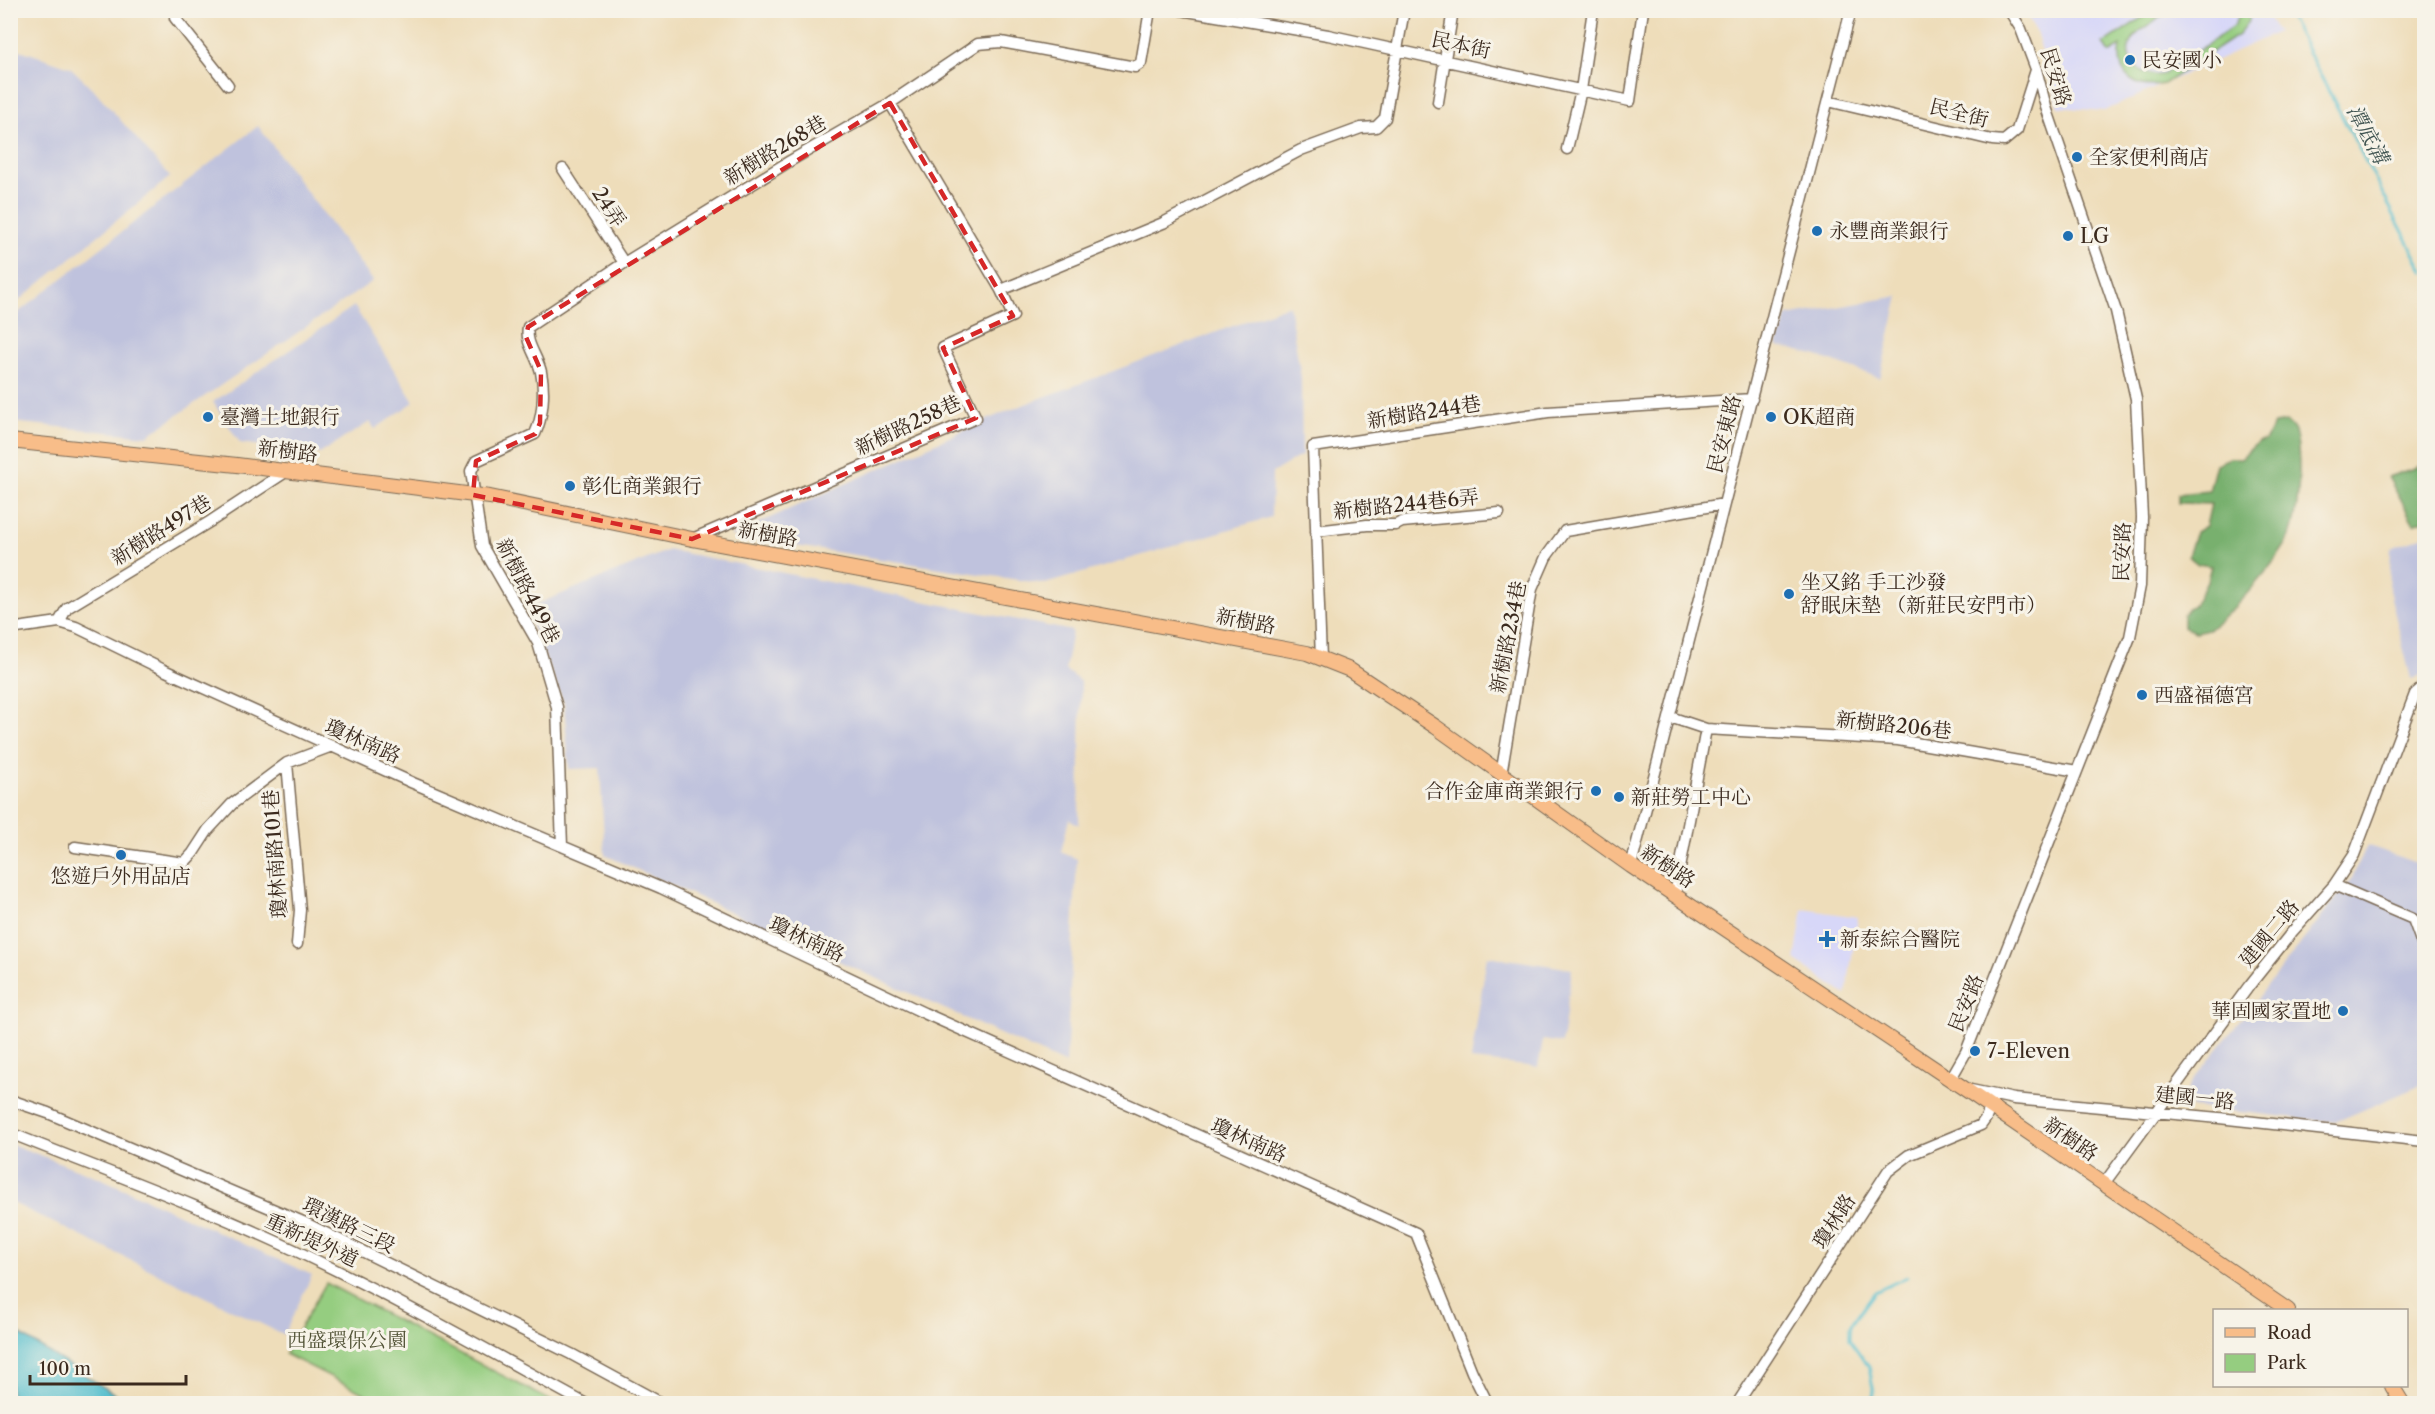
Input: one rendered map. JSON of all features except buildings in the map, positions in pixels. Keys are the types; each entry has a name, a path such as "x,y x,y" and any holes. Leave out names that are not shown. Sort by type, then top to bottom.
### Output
{"main road":[{"name":"新樹路","path":"10,441 287,471 473,495 692,540 1307,653 1350,670 1436,727 1631,866 1956,1084 1992,1101 2103,1185 2285,1309"},
{"path":"2393,1387 2403,1404"}],"street":[{"path":"184,10 175,18 228,85"},
{"name":"新樹路268巷","path":"473,495 471,471 476,461 535,434 540,423 541,371 526,337 528,327 624,263 790,161 891,103 978,44 1001,42 1135,67 1141,63 1150,10"},
{"name":"民本街","path":"1181,10 1328,35 1630,101 1643,10"},
{"path":"891,103 1001,290 1163,223 1301,150 1360,128 1376,127 1385,118 1404,10"},
{"path":"1438,102 1453,10"},
{"path":"1567,149 1581,90 1593,10"},
{"name":"民安東路","path":"1631,866 1851,10"},
{"name":"民安路","path":"1956,1084 1966,1052 2130,637 2139,586 2142,517 2137,408 2116,311 2053,130 2036,69 2021,29 2009,10"},
{"name":"民全街","path":"1828,101 2004,141 2017,130 2036,69"},
{"name":"24弄","path":"563,169 624,263"},
{"name":"新樹路258巷","path":"692,540 976,418 943,348 1013,316 1001,290"},
{"name":"新樹路244巷","path":"1321,659 1313,447 1548,412 1752,399"},
{"name":"新樹路497巷","path":"59,622 67,608 211,521 287,471"},
{"name":"新樹路449巷","path":"473,495 482,546 538,643 557,707 562,846"},
{"name":"新樹路234巷","path":"1501,775 1532,588 1546,557 1565,531 1724,504"},
{"name":"新樹路244巷6弄","path":"1316,531 1368,525 1396,525 1402,522 1499,513"},
{"name":"瓊林南路","path":"10,629 59,622 76,627 332,746 661,888 1108,1097 1416,1233 1472,1372 1488,1404"},
{"name":"建國二路","path":"2103,1185 2256,977 2334,885 2354,855 2415,694 2424,686"},
{"name":"新樹路206巷","path":"1670,717 1706,729 1898,740 2077,771"},
{"path":"1676,895 1706,729"},
{"path":"75,847 184,862 193,854 208,830 232,804 287,763 332,746"},
{"name":"瓊林南路101巷","path":"287,763 300,910 297,944"},
{"path":"2334,885 2413,919 2424,949"},
{"name":"環漢路三段","path":"10,1100 48,1113 303,1222 571,1354 663,1404"},
{"name":"建國一路","path":"1992,1101 2155,1112 2424,1141"},
{"name":"瓊林路","path":"1737,1404 1888,1171 1909,1155 1981,1125 1992,1101"},
{"name":"重新堤外道","path":"10,1133 204,1211 309,1257 586,1404"}],"highlighted area":[{"path":"890,103 1013,316 943,348 976,418 692,539 473,495 476,461 535,434 540,423 541,371 526,337 528,327"}],"shaded area":[{"name":"民安國小","path":"2024,11 2264,11 2278,32 2104,111 2059,107 2036,31"},
{"path":"11,47 70,67 96,92 170,177 11,307"},
{"path":"258,126 373,281 147,436 11,422 11,318"},
{"path":"1899,296 1880,378 1814,355 1777,346 1787,316"},
{"path":"1289,305 1301,377 1302,455 1272,473 1271,517 1045,584 730,536 1007,411"},
{"path":"354,306 414,402 375,429 370,422 320,453 240,443 213,402"},
{"path":"2424,536 2424,675 2411,679 2389,590 2391,548"},
{"path":"669,550 1072,631 1065,670 1081,682 1079,825 1069,819 1061,852 1077,859 1066,1064 605,855 600,768 569,769 564,703 525,609"},
{"name":"華固國家置地","path":"2367,845 2424,866 2424,1084 2335,1122 2192,1107 2186,1098 2188,1087 2352,878"},
{"name":"新泰綜合醫院","path":"1803,909 1858,917 1846,995 1795,960"},
{"path":"1487,956 1572,969 1562,1043 1543,1040 1538,1067 1471,1060"},
{"path":"11,1144 100,1178 312,1275 284,1335 11,1202"}],"green space":[{"path":"2152,11 2171,11 2140,31 2130,43 2129,50 2130,58 2139,70 2155,75 2164,74 2234,26 2241,11 2251,11 2248,21 2238,35 2164,84 2154,86 2137,83 2125,73 2121,66 2121,46 2109,53 2103,44"},
{"path":"2287,422 2295,432 2299,468 2296,510 2291,533 2278,555 2254,585 2217,623 2208,629 2195,632 2183,627 2183,615 2195,604 2207,581 2211,566 2198,564 2188,556 2196,532 2206,526 2211,504 2178,503 2178,494 2209,491 2216,464 2230,458 2241,458 2258,442 2265,441 2274,424"},
{"path":"2420,466 2424,471 2424,520 2414,524 2388,477"},
{"name":"西盛環保公園","path":"326,1283 555,1403 383,1403 285,1354"}],"water":[{"path":"10,1328 129,1403 11,1403"}],"waterway":[{"name":"潭底溝","path":"2286,10 2424,272"},
{"path":"1871,1404 1874,1393 1869,1367 1850,1340 1850,1326 1875,1292 1907,1277"}],"place":[{"name":"民安國小","path":"2130,60"},
{"name":"全家便利商店","path":"2077,157"},
{"name":"永豐商業銀行","path":"1817,231"},
{"name":"LG","path":"2068,236"},
{"name":"臺灣土地銀行","path":"208,417"},
{"name":"OK超商","path":"1771,417"},
{"name":"彰化商業銀行","path":"570,486"},
{"name":"坐又銘 手工沙發 舒眠床墊 （新莊民安門市）","path":"1789,594"},
{"name":"西盛福德宮","path":"2142,695"},
{"name":"合作金庫商業銀行","path":"1596,791"},
{"name":"新莊勞工中心","path":"1619,797"},
{"name":"悠遊戶外用品店","path":"121,855"},
{"name":"新泰綜合醫院","path":"1827,939"},
{"name":"華固國家置地","path":"2343,1011"},
{"name":"7-Eleven","path":"1975,1051"}]}
